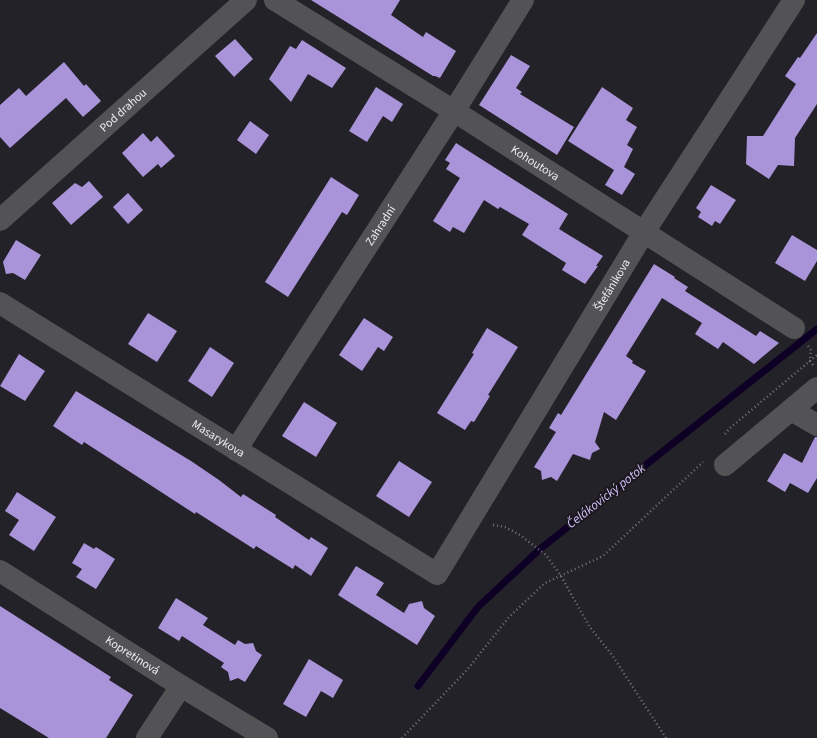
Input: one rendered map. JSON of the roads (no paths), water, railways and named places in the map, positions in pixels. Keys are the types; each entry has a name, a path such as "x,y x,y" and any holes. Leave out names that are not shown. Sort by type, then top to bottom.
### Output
{"street":[{"name":"Pod drahou","path":"0,220 246,0"},
{"name":"Kohoutova","path":"275,0 454,111 794,328"},
{"name":"Zahradní","path":"236,450 454,111 523,0"},
{"name":"Štefánikova","path":"437,574 644,232 794,0"},
{"name":"Masarykova","path":"0,303 437,574"},
{"path":"725,465 817,388"},
{"path":"791,410 817,425"},
{"name":"Kopretinová","path":"0,571 181,686 267,738"},
{"path":"147,738 181,686"}],"waterway":[{"name":"Čelákovický potok","path":"418,686 478,607 540,549 817,329"}]}
